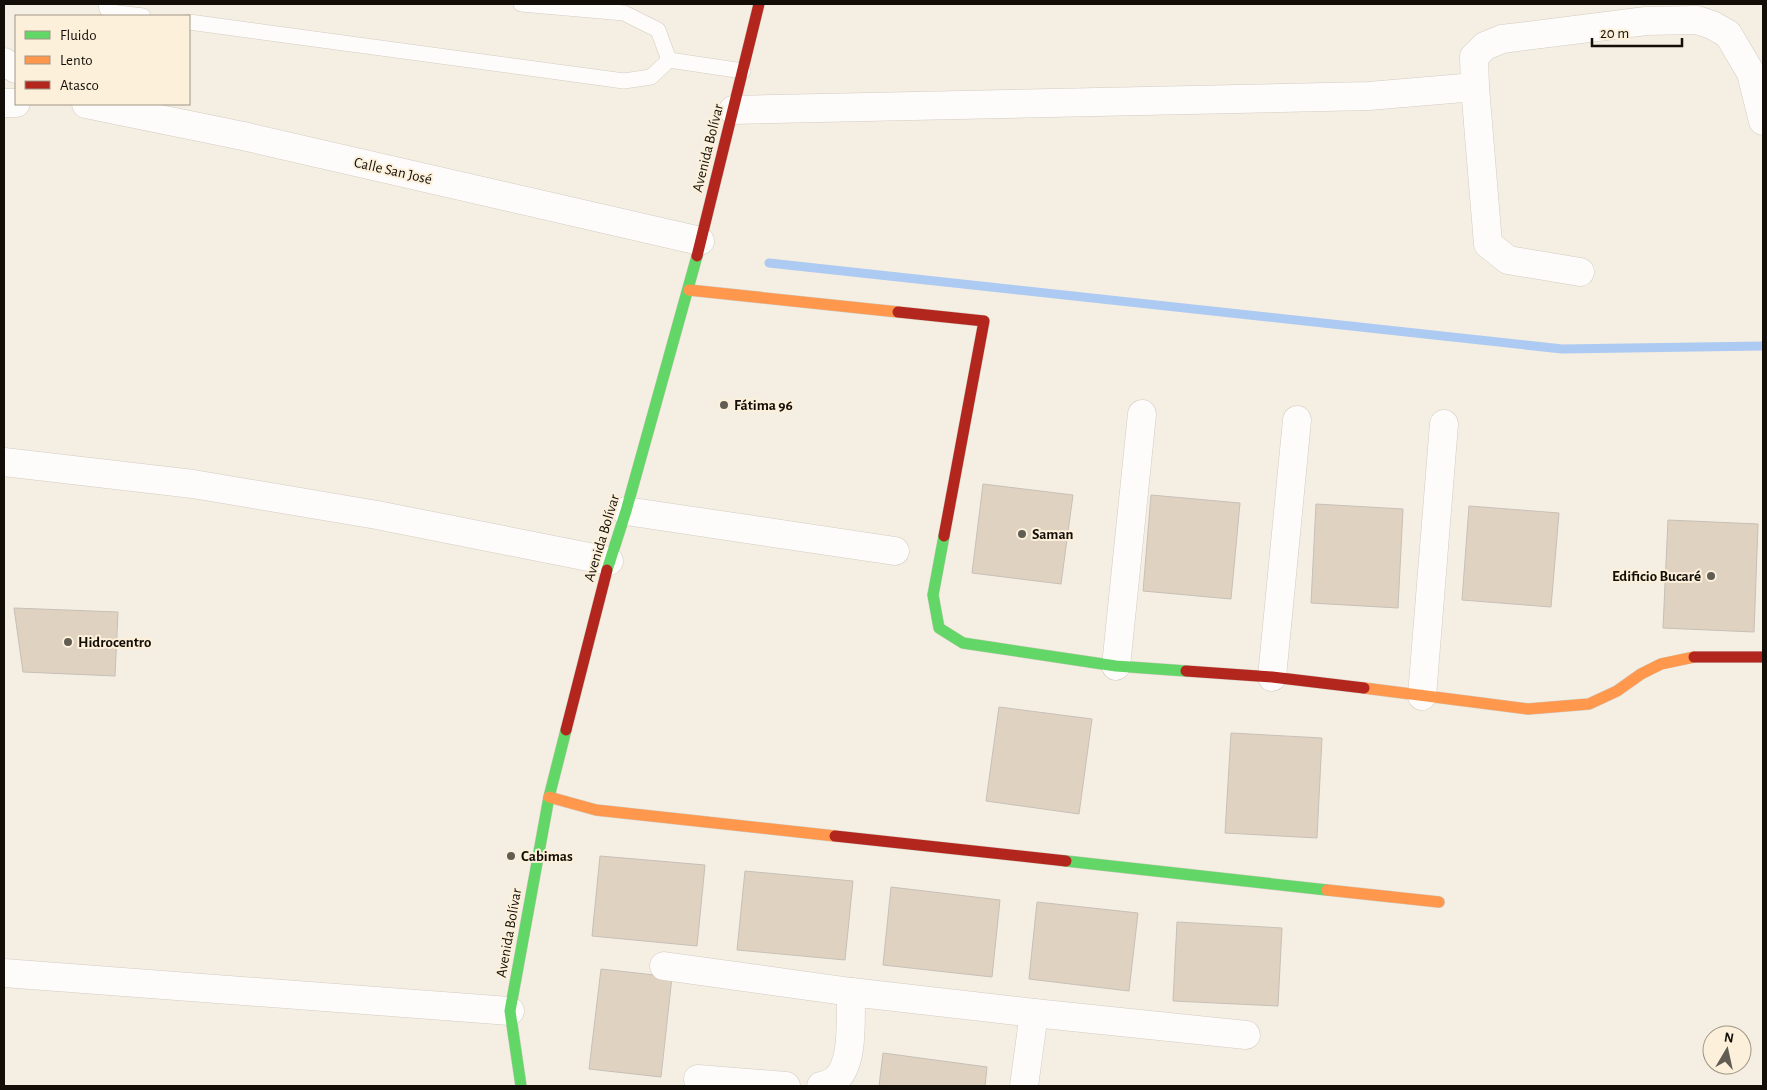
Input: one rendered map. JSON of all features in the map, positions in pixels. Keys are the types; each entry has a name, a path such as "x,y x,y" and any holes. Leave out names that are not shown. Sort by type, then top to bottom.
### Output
{"street":[{"name":"Avenida Bolívar","path":"520,1086 510,1011 549,797 609,561 626,511 689,290 759,4"},
{"path":"1580,272 1508,260 1488,244 1474,87 1474,57 1485,46 1502,40 1646,21 1697,20 1712,25 1728,34 1750,73 1763,121"},
{"path":"4,62 15,68"},
{"path":"733,110 1369,96 1474,87"},
{"name":"Calle San José","path":"91,105 243,136 700,240"},
{"path":"689,290 984,321 933,595 938,628 963,643 1116,666 1272,677 1528,709 1589,704 1618,691 1641,674 1662,664 1690,657 1763,657"},
{"path":"1116,666 1142,414"},
{"path":"1272,677 1297,420"},
{"path":"1422,696 1444,424"},
{"path":"4,462 193,484 377,515 609,561"},
{"path":"626,511 895,551"},
{"path":"549,797 596,810 1439,902"},
{"path":"664,966 851,992 1246,1035"},
{"path":"4,973 510,1011"},
{"path":"821,1086 836,1079 844,1068 849,1050 851,992"},
{"path":"1024,1086 1034,1013"},
{"path":"698,1079 786,1086"}],"lane":[{"path":"106,4 110,12 135,15"},
{"path":"521,4 624,13 658,30 668,60"},
{"path":"190,22 624,82 651,77 668,60"},
{"path":"668,60 743,71"}],"building":[{"name":"Saman","path":"983,484 1073,495 1061,584 972,573"},
{"path":"1151,495 1240,503 1231,599 1143,591"},
{"path":"1316,504 1403,509 1398,608 1311,603"},
{"path":"1469,506 1559,513 1551,607 1462,600"},
{"name":"Edificio Bucaré","path":"1668,520 1758,524 1754,632 1663,628"},
{"name":"Hidrocentro","path":"14,608 118,612 115,676 23,672"},
{"path":"999,707 1092,719 1079,814 986,801"},
{"path":"1231,733 1322,738 1317,838 1225,833"},
{"path":"600,856 705,865 697,946 592,936"},
{"path":"745,871 853,881 845,960 737,950"},
{"path":"891,887 1000,900 992,977 883,965"},
{"path":"1037,902 1138,913 1129,991 1029,979"},
{"path":"1177,922 1282,928 1278,1006 1173,1001"},
{"path":"601,969 672,977 661,1077 589,1069"},
{"path":"883,1053 987,1067 985,1086 879,1086"}],"waterway":[{"path":"769,263 1562,349 1763,346"}],"traffic: fast":[{"path":"607,570 626,511 697,256"},
{"path":"944,536 933,595 939,628 963,643 1116,666 1186,671"},
{"path":"521,1086 510,1011 549,797 566,730"},
{"path":"1066,861 1327,890"}],"traffic: slow":[{"path":"689,290 898,312"},
{"path":"1364,688 1528,709 1589,704 1617,691 1641,674 1661,664 1694,657"},
{"path":"549,797 596,810 835,836"},
{"path":"1327,890 1439,902"}],"traffic: jam":[{"path":"697,256 759,4"},
{"path":"898,312 984,321 944,536"},
{"path":"566,730 607,570"},
{"path":"1694,657 1763,657"},
{"path":"1186,671 1272,677 1364,688"},
{"path":"835,836 1066,861"}],"place":[{"name":"Fátima 96","path":"724,405"},
{"name":"Saman","path":"1022,534"},
{"name":"Edificio Bucaré","path":"1711,576"},
{"name":"Hidrocentro","path":"68,642"},
{"name":"Cabimas","path":"511,856"}]}
